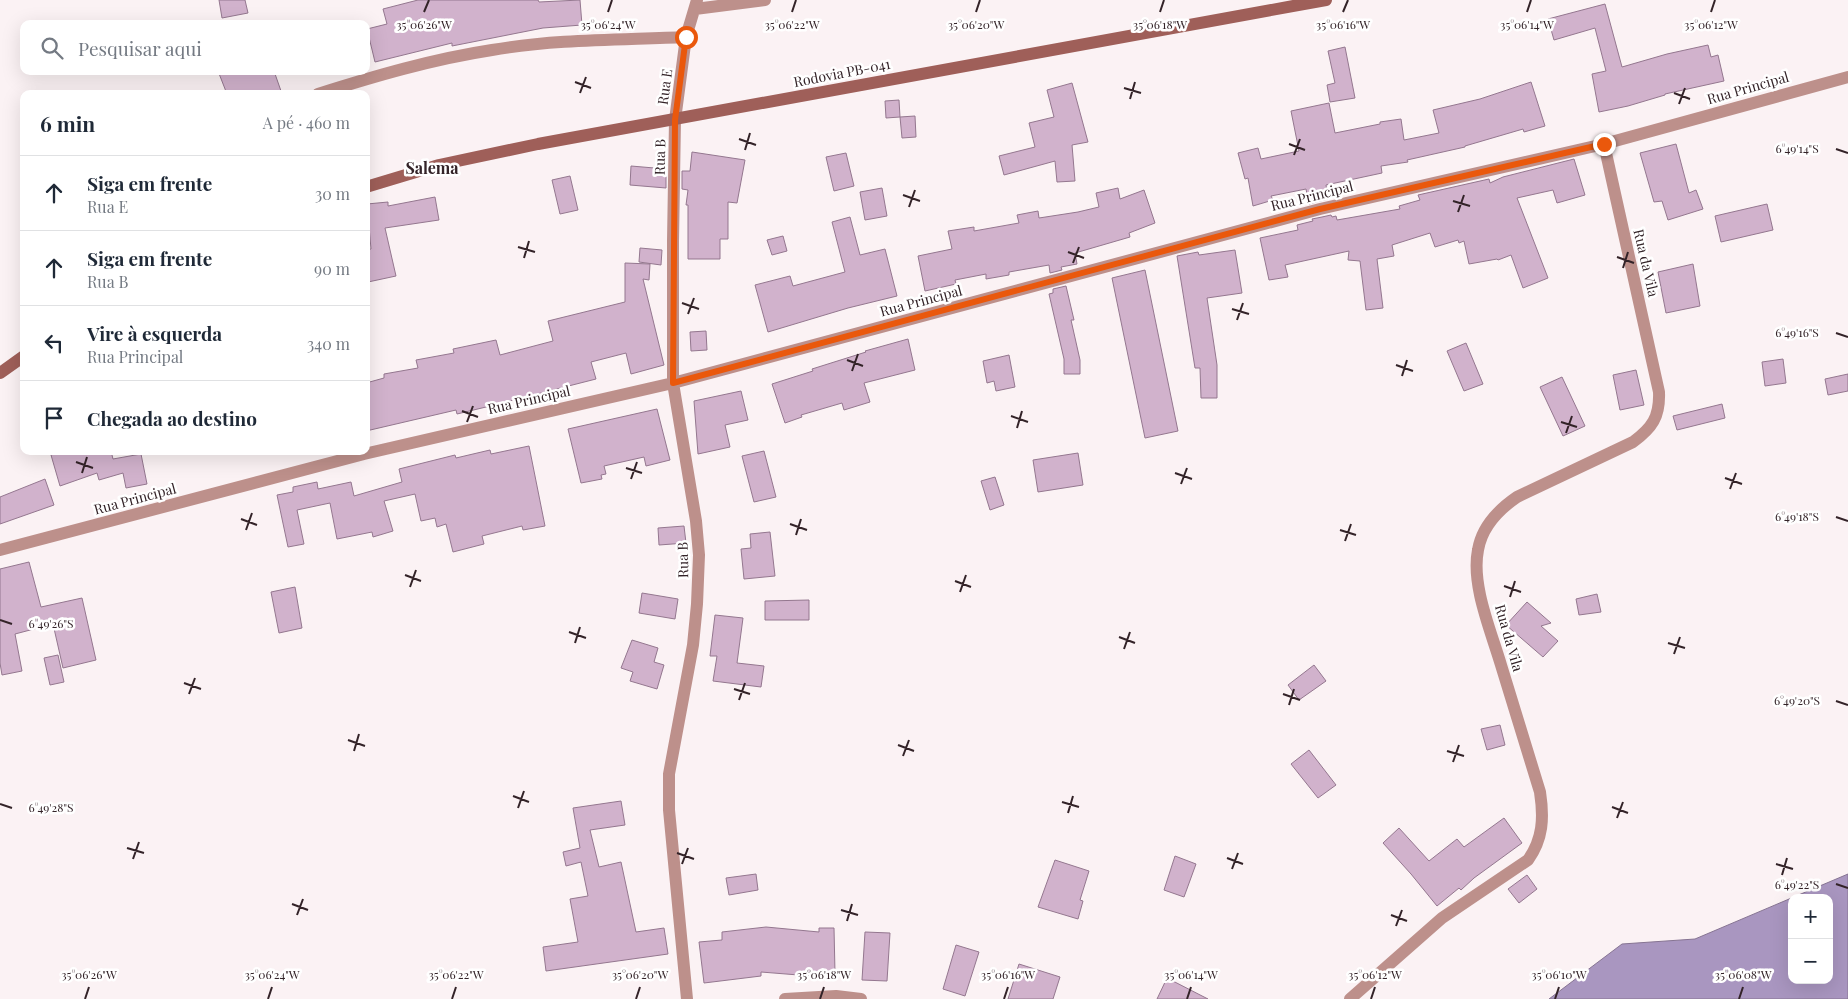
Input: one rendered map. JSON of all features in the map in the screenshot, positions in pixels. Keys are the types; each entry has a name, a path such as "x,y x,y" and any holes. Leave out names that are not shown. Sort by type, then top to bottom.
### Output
{"main road":[{"name":"Rodovia PB-041","path":"370,186 457,162 538,144 1326,0"},
{"path":"0,373 20,359"}],"street":[{"path":"696,4 765,0"},
{"name":"Rua E","path":"675,120 686,37 696,4"},
{"path":"331,90 388,72 492,50 565,42 686,37"},
{"name":"Rua Principal","path":"370,453 673,383 1320,209 1604,144 1848,77"},
{"name":"Rua B","path":"675,120 673,383 696,521 699,555 697,604 692,645 669,774 669,810 687,999"},
{"name":"Rua da Vila","path":"1350,999 1442,918 1528,860 1540,838 1543,810 1540,792 1485,614 1478,583 1478,550 1482,536 1491,519 1502,507 1518,497 1633,442 1646,433 1653,424 1657,413 1660,403 1659,392 1604,144"},
{"name":"Rua Principal","path":"0,550 360,455"},
{"path":"785,999 836,996 861,999"}],"shaded area":[{"path":"1848,874 1848,999 1549,999 1622,944 1695,939 1788,899 1788,984 1833,984 1833,894 1801,894"}],"building":[{"path":"219,0 245,0 248,13 222,18"},
{"path":"418,0 538,0 539,2 580,0 582,25 543,28 452,46 452,43 375,62 370,41 370,28 387,24 383,9"},
{"path":"1605,4 1622,67 1708,45 1711,57 1718,55 1724,81 1665,94 1628,106 1599,112 1592,74 1606,71 1595,28 1554,40 1548,19"},
{"path":"1345,47 1355,98 1330,102 1327,85 1335,83 1328,51"},
{"path":"220,75 275,75 281,90 225,90"},
{"path":"1531,82 1545,126 1524,132 1523,129 1465,147 1407,160 1408,162 1381,166 1382,173 1326,185 1328,199 1309,204 1306,189 1271,196 1273,200 1253,206 1248,178 1245,179 1238,153 1258,148 1261,159 1299,151 1291,111 1329,103 1335,133 1401,119 1404,140 1439,133 1433,110 1480,99"},
{"path":"1072,83 1088,142 1072,145 1075,181 1057,182 1055,161 1004,175 999,156 1035,147 1029,123 1054,117 1047,90"},
{"path":"899,100 900,117 886,118 885,101"},
{"path":"915,116 916,137 902,138 900,117"},
{"path":"1676,144 1689,193 1696,190 1703,209 1668,220 1662,201 1654,202 1640,153"},
{"path":"692,152 745,160 737,203 728,202 728,239 720,239 720,259 688,259 688,205 686,205 688,190 682,189 682,171 690,171"},
{"path":"846,153 854,186 834,191 826,157"},
{"path":"1574,159 1585,195 1557,203 1553,190 1517,198 1548,278 1523,288 1511,255 1498,260 1469,264 1464,241 1459,243 1458,240 1435,247 1430,233 1392,245 1394,256 1377,259 1383,308 1366,310 1360,261 1348,260 1349,251 1285,265 1288,277 1269,280 1260,238 1298,230 1297,225 1313,221 1312,219 1331,215 1332,217 1336,216 1337,220 1400,209 1399,206 1420,200 1418,195 1489,179 1490,183 1503,177"},
{"path":"631,166 666,169 666,188 630,185"},
{"path":"570,176 578,210 560,214 552,180"},
{"path":"882,188 887,216 865,220 860,192"},
{"path":"1118,188 1120,199 1144,190 1155,223 1129,233 1130,237 1075,253 1077,264 1061,267 1062,270 1050,273 1049,265 1009,272 1009,275 986,279 986,274 955,280 956,284 925,291 918,256 952,249 948,231 974,227 974,231 1019,223 1017,215 1038,211 1039,218 1099,207 1096,193"},
{"path":"435,197 439,220 385,228 396,276 370,282 370,204 388,202 388,206"},
{"path":"1767,204 1773,230 1721,242 1715,216"},
{"path":"850,217 860,255 885,249 897,296 848,308 768,332 755,285 790,276 793,286 845,272 832,222"},
{"path":"783,236 787,251 772,255 767,240"},
{"path":"640,248 662,250 661,265 639,262"},
{"path":"1235,250 1242,293 1207,298 1217,365 1217,398 1201,398 1200,368 1195,368 1177,256 1198,252 1199,255"},
{"path":"625,263 650,264 649,280 643,279 664,365 631,374 626,353 591,362 596,379 457,414 456,410 370,430 370,382 384,378 384,374 418,368 416,360 454,353 453,349 496,340 500,355 553,341 548,321 625,302"},
{"path":"1693,264 1700,306 1666,313 1658,272"},
{"path":"1145,270 1178,431 1145,438 1112,278"},
{"path":"1066,286 1074,320 1071,320 1080,360 1080,374 1064,374 1064,359 1049,294 1053,293 1053,289"},
{"path":"706,331 707,350 691,351 690,332"},
{"path":"908,339 915,370 864,383 870,402 844,410 842,403 801,415 802,417 785,423 772,384 865,351"},
{"path":"1466,343 1483,384 1464,391 1447,351"},
{"path":"1009,355 1015,387 996,391 994,381 987,383 983,361"},
{"path":"1783,359 1786,383 1765,386 1762,362"},
{"path":"1636,370 1644,405 1620,410 1613,375"},
{"path":"1848,374 1848,391 1828,395 1825,379"},
{"path":"1562,377 1585,426 1563,436 1540,387"},
{"path":"741,391 748,420 725,425 730,447 698,454 694,401"},
{"path":"1722,404 1725,418 1677,430 1673,416"},
{"path":"657,409 670,460 646,466 644,457 604,466 606,474 601,475 602,479 581,483 568,429"},
{"path":"529,446 545,526 523,530 522,526 482,536 484,544 453,552 446,524 437,527 435,518 421,521 415,494 384,501 393,531 373,537 372,532 337,539 330,503 297,510 304,544 288,547 277,495 293,492 293,487 317,482 318,489 351,482 354,496 402,482 399,469 455,455 456,458 490,450 491,454"},
{"path":"764,451 776,497 754,502 742,456"},
{"path":"1078,453 1083,485 1038,492 1033,460"},
{"path":"51,455 112,455 113,459 141,455 147,484 126,488 123,473 99,480 97,473 60,486"},
{"path":"995,477 1004,505 990,510 981,481"},
{"path":"45,479 54,505 0,524 0,497"},
{"path":"684,526 686,543 659,545 658,528"},
{"path":"770,532 775,576 744,579 741,549 751,548 750,534"},
{"path":"29,562 41,607 82,598 96,660 63,668 53,624 15,634 22,671 2,675 0,663 0,569"},
{"path":"295,587 302,628 279,633 271,592"},
{"path":"642,593 678,599 675,619 639,613"},
{"path":"1597,594 1601,612 1579,615 1576,599"},
{"path":"809,600 809,620 765,620 765,601"},
{"path":"1527,602 1551,623 1541,626 1558,641 1543,657 1506,625"},
{"path":"715,615 743,618 737,663 764,666 761,687 713,681 717,656 710,656"},
{"path":"632,640 658,648 654,662 664,665 657,689 630,681 633,672 621,668"},
{"path":"58,655 64,682 50,685 44,658"},
{"path":"1314,665 1326,681 1299,700 1288,685"},
{"path":"1500,725 1505,745 1487,750 1481,729"},
{"path":"1309,750 1336,785 1318,798 1291,764"},
{"path":"621,801 625,825 590,830 599,867 621,862 636,932 664,928 668,954 546,971 543,947 578,942 570,899 588,896 581,862 566,866 563,852 580,848 573,808"},
{"path":"1504,818 1522,843 1437,906 1383,843 1399,828 1429,861 1457,839 1464,847"},
{"path":"1175,856 1196,864 1184,897 1164,890"},
{"path":"1055,860 1089,871 1080,900 1083,901 1078,919 1038,907"},
{"path":"756,874 758,890 729,895 726,878"},
{"path":"1527,875 1537,889 1519,903 1508,889"},
{"path":"766,927 819,932 819,928 834,928 835,973 811,973 811,976 761,972 761,976 704,983 699,942 722,940 722,932"},
{"path":"865,932 890,933 887,981 862,980"},
{"path":"956,945 979,952 965,996 943,989"},
{"path":"1019,964 1060,977 1053,999 1008,999"},
{"path":"1167,978 1208,999 1157,999"}],"district":[{"name":"Salema","path":"432,168"}],"route":[{"path":"686,37 675,120 673,383 1320,209 1604,144"}]}
